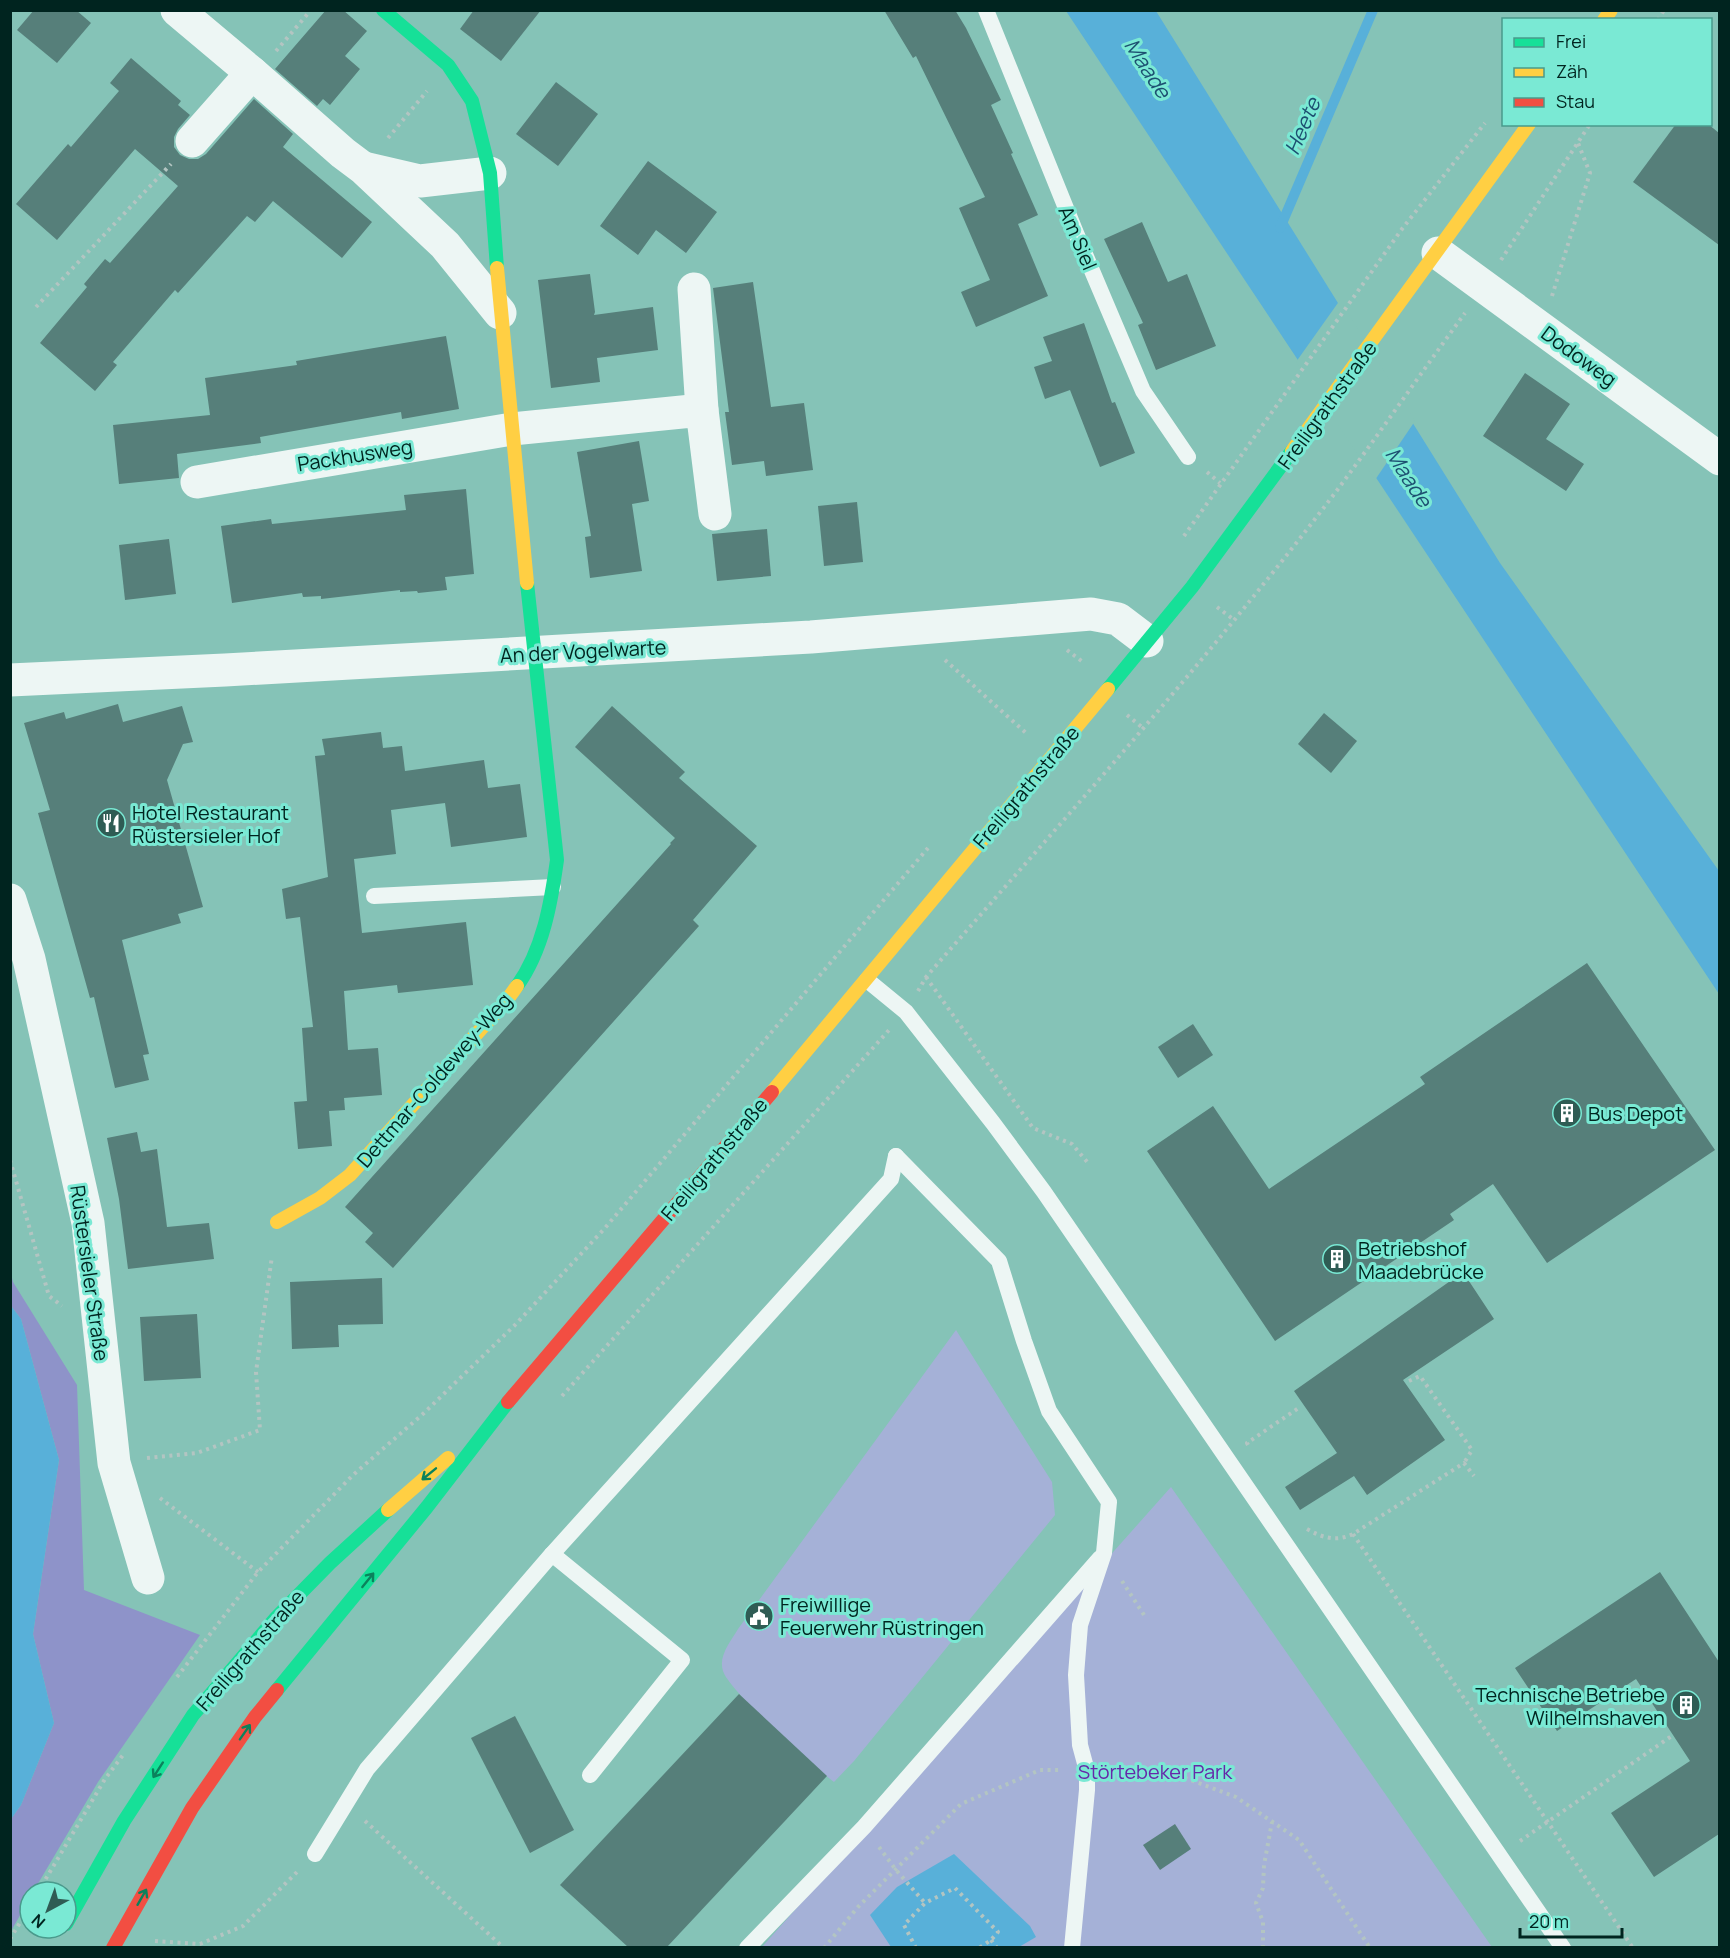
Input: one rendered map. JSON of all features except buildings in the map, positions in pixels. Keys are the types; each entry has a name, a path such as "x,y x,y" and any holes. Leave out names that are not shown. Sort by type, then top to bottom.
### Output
{"main road":[{"path":"382,10 448,65 472,101 490,173 500,313 535,653"},
{"name":"Freiligrathstraße","path":"113,1947 192,1808 255,1717 428,1507 490,1424 867,980 1192,587 1438,253 1528,126"},
{"name":"Dettmar-Coldewey-Weg","path":"277,1222 320,1198 350,1175 507,1000 531,962 544,927 557,860 535,653"},
{"name":"Freiligrathstraße","path":"78,1902 109,1847 189,1720 258,1636 295,1597 408,1491 490,1424"}],"street":[{"path":"177,10 363,168 446,245 500,313"},
{"path":"192,141 252,73"},
{"path":"363,168 420,181 490,173"},
{"name":"Dodoweg","path":"1438,253 1719,459"},
{"path":"694,289 702,410 715,514"},
{"name":"Packhusweg","path":"197,482 512,429 702,410"},
{"name":"An der Vogelwarte","path":"10,680 811,637 1091,614 1118,620 1147,641"},
{"name":"Rüstersieler Straße","path":"10,900 29,958 88,1224 114,1463 148,1578"}],"lane":[{"name":"Am Siel","path":"986,10 1143,391 1188,457"},
{"path":"374,896 553,887"},
{"path":"867,980 906,1012 1044,1192 1563,1947"},
{"path":"315,1854 367,1769 552,1554 891,1179 896,1156 999,1261 1049,1411 1109,1502 1104,1553 1080,1625 1076,1675 1080,1745 1087,1772 1087,1790 1072,1947"},
{"path":"747,1947 864,1827 1104,1553"},
{"path":"552,1554 682,1660 590,1775"}],"path":[{"path":"252,73 266,63 311,10"},
{"path":"363,168 448,65"},
{"path":"1183,538 1402,229 1489,117"},
{"path":"556,1403 823,1102 906,1012 926,977 1143,729 1233,620 1335,493 1484,288 1589,126"},
{"path":"36,307 192,141"},
{"path":"1541,329 1590,173 1578,143"},
{"path":"944,660 1026,733"},
{"path":"1080,667 1083,662"},
{"path":"1019,742 1034,724"},
{"path":"174,1681 258,1572 353,1475 424,1413 516,1325 605,1228 934,841"},
{"path":"926,977 1033,1128 1072,1144 1088,1164"},
{"path":"10,1160 49,1296 99,1337"},
{"path":"114,1463 170,1454 197,1453 260,1430 256,1372 277,1222"},
{"path":"1306,1528 1322,1537 1342,1539 1464,1463 1472,1450 1420,1376 1409,1381"},
{"path":"1250,1449 1248,1443 1300,1407"},
{"path":"114,1463 258,1572"},
{"path":"1464,1463 1473,1476"},
{"path":"1353,1534 1633,1947"},
{"path":"1104,1553 1144,1615"},
{"path":"1500,1856 1673,1735"},
{"path":"45,1880 105,1779 126,1750"},
{"path":"346,1804 504,1947"},
{"path":"1263,1947 1263,1922 1256,1903 1263,1888 1264,1865 1272,1822"},
{"path":"147,1941 200,1944 243,1926 315,1854"},
{"path":"896,1870 925,1904"},
{"path":"916,1947 904,1925 925,1904 955,1888 998,1932 991,1940 979,1947"},
{"path":"10,1939 18,1926"},
{"path":"991,1940 997,1947"}],"green space":[{"path":"956,1330 1052,1482 1055,1515 854,1761 834,1782 791,1745 740,1695 723,1671 722,1660 738,1629"},
{"name":"Störtebeker Park","path":"1171,1487 1492,1947 761,1948"}],"shaded area":[{"path":"10,1270 13,1282 77,1385 84,1590 200,1635 98,1782 40,1880 18,1880 18,1919 11,1931 11,1819 21,1805 54,1723 33,1634 59,1460 21,1319 11,1306"}],"water":[{"name":"Maade","path":"1066,11 1156,11 1500,563 1719,871 1719,994"},
{"path":"11,1306 21,1319 59,1460 33,1634 54,1723 21,1805 11,1819"},
{"path":"954,1854 1030,1926 1036,1937 1019,1947 891,1947 870,1915 897,1887"}],"pier":[{"path":"1340,300 1415,421 1375,480 1296,362"}],"waterway":[{"name":"Heete","path":"1280,228 1373,10"}],"traffic: fast":[{"path":"383,10 448,65 472,101 490,173 497,268"},
{"path":"1108,689 1192,587 1292,451"},
{"path":"517,986 540,942 549,909 557,860 527,583"},
{"path":"277,1690 427,1507 508,1402"},
{"path":"78,1903 124,1821 193,1715 275,1619 330,1563 388,1510"}],"traffic: slow":[{"path":"1605,18 1611,10"},
{"path":"1292,451 1528,126"},
{"path":"497,268 527,583"},
{"path":"772,1092 1108,689"},
{"path":"277,1222 320,1198 350,1175 517,986"},
{"path":"388,1510 448,1458"}],"traffic: jam":[{"path":"508,1402 772,1092"},
{"path":"113,1948 192,1808 255,1717 277,1690"}],"place":[{"name":"Hotel Restaurant Rüstersieler Hof","path":"111,823"},
{"name":"Bus Depot","path":"1567,1113"},
{"name":"Betriebshof Maadebrücke","path":"1337,1259"},
{"name":"Freiwillige Feuerwehr Rüstringen","path":"759,1616"},
{"name":"Technische Betriebe Wilhelmshaven","path":"1686,1705"}]}
